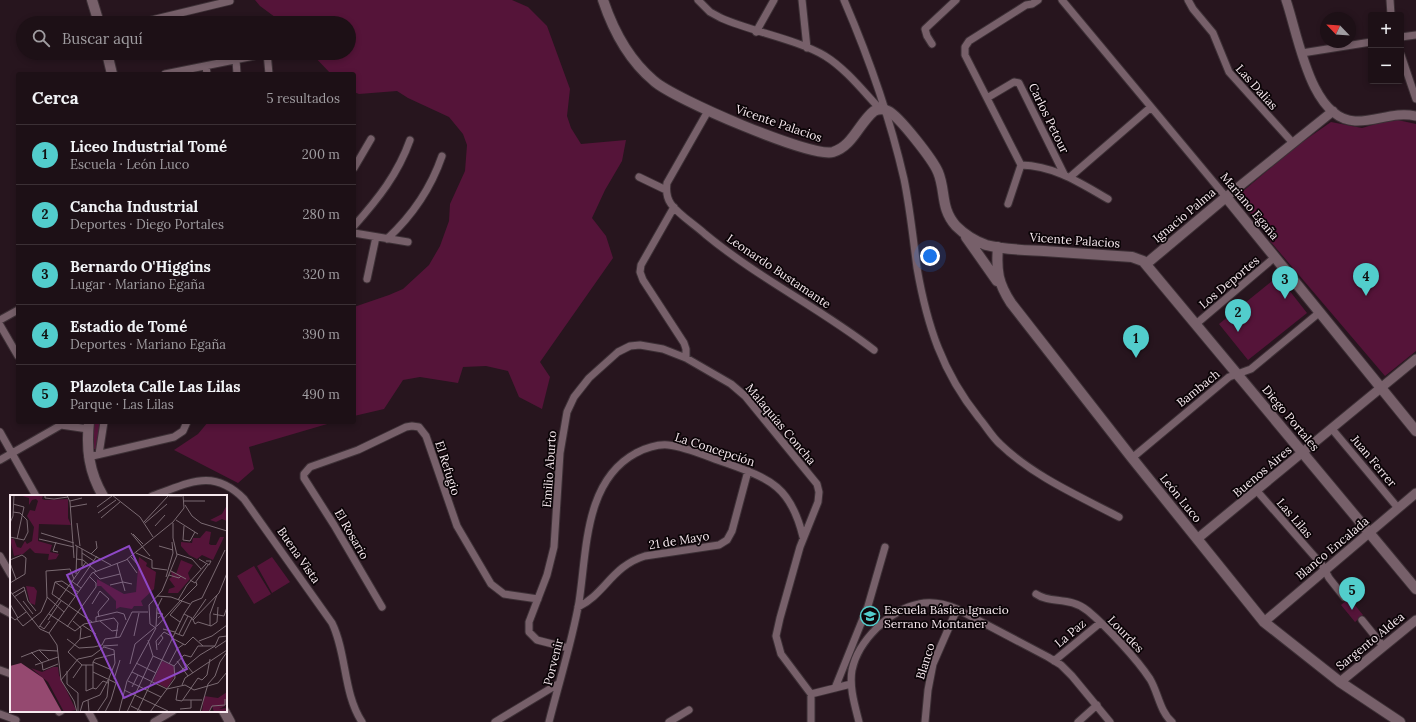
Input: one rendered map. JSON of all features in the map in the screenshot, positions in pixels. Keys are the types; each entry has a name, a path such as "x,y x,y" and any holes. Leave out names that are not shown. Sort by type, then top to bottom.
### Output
{"main road":[{"path":"92,0 97,16"},
{"name":"Vicente Palacios","path":"603,0 619,37 646,74 666,91 708,111 800,146 830,152 842,148 871,113 882,109 890,112 898,120 935,166 940,178 945,208 951,220 962,232 980,242 998,247 1132,257 1140,259 1146,264"},
{"path":"109,60 112,72"},
{"name":"Mariano Egaña","path":"1226,197 1416,431"},
{"name":"Ignacio Palma","path":"1146,264 1226,197"},
{"path":"962,232 1000,286"},
{"name":"León Luco","path":"998,247 997,270 1000,286 1011,302 1132,458 1264,622 1340,682 1400,722"},
{"name":"Diego Portales","path":"1146,264 1416,589"},
{"path":"88,425 88,457 92,473 103,495"},
{"path":"225,712 230,722"}],"street":[{"path":"698,0 715,16 756,32 807,48 825,56 837,65 882,109"},
{"path":"756,32 774,0"},
{"path":"802,0 807,48"},
{"path":"844,0 868,59 904,180 927,315 937,346 951,379 968,404 1000,444 1035,470 1119,517"},
{"path":"932,44 925,29 956,0"},
{"path":"1008,204 1022,165 965,55 965,47 969,41 1026,3 1032,4 1038,0"},
{"name":"Mariano Egaña","path":"1062,0 1226,197"},
{"name":"Las Dalias","path":"1188,0 1193,9 1213,33 1229,72 1293,143"},
{"path":"1286,0 1311,81 1333,112 1342,118 1356,121 1401,114 1416,116"},
{"path":"1390,0 1391,12"},
{"path":"168,16 230,1"},
{"path":"1404,37 1416,35"},
{"path":"1302,53 1368,42"},
{"path":"182,72 236,60 237,72"},
{"path":"268,60 269,72"},
{"path":"1404,64 1416,99"},
{"path":"206,66 207,72"},
{"name":"Carlos Petour","path":"987,98 1014,82 1019,83 1067,176"},
{"path":"1067,176 1151,107"},
{"path":"686,358 684,343 643,280 640,272 642,261 674,207 669,201 666,190 669,179 708,111"},
{"name":"Ignacio Palma","path":"1226,197 1333,112"},
{"path":"356,165 371,139"},
{"path":"356,224 390,181 401,162 410,140"},
{"path":"388,239 406,221 421,201 433,179 442,156"},
{"name":"Carlos Petour","path":"1022,165 1041,167 1067,176 1108,199"},
{"path":"639,177 666,190"},
{"name":"Leonardo Bustamante","path":"674,207 745,264 845,329 874,350"},
{"path":"356,234 408,242"},
{"path":"367,279 376,237"},
{"name":"Los Deportes","path":"1196,324 1276,257"},
{"path":"0,320 16,311"},
{"name":"Bambach","path":"1132,458 1229,377 1251,368 1320,312"},
{"path":"0,325 16,353"},
{"name":"Emilio Aburto","path":"568,648 540,642 531,635 529,622 547,575 554,547 561,441 565,418 574,397 603,363 618,352 630,346 640,345 656,347 686,358"},
{"name":"Malaquías Concha","path":"686,358 738,389 815,481 819,492 818,502 804,537 780,618 776,641 783,658 811,694"},
{"name":"Buenos Aires","path":"1197,539 1416,359"},
{"path":"0,460 58,424 88,425"},
{"path":"99,454 104,424"},
{"path":"88,457 171,438 183,432 186,424"},
{"name":"El Refugio","path":"304,474 310,467 358,450 400,429 412,426 419,428 426,436 457,526 491,584 504,594 538,599"},
{"name":"Juan Ferrer","path":"1332,428 1398,508"},
{"path":"0,432 35,495"},
{"name":"La Concepción","path":"578,607 585,548 593,514 607,480 615,469 625,460 646,448 669,445 748,471 772,482 786,495 795,511 804,537"},
{"name":"21 de Mayo","path":"578,607 590,600 615,573 634,560 646,556 719,545 725,542 732,531 748,471"},
{"name":"El Rosario","path":"304,474 304,478 334,525 382,607"},
{"name":"Buena Vista","path":"155,495 206,479 226,485 244,498 332,623 338,637 354,705 362,722"},
{"name":"Las Lilas","path":"1257,491 1325,570 1344,598"},
{"name":"Blanco Encalada","path":"1264,622 1416,493"},
{"path":"835,688 868,606 885,547"},
{"path":"0,556 10,573"},
{"name":"Lourdes","path":"1036,594 1042,597 1066,600 1087,610 1146,674 1154,686 1165,714 1172,722"},
{"path":"858,722 851,684 852,670 856,659 872,634 883,622 912,605 929,603 945,605 957,610 1054,661 1072,676 1110,722"},
{"name":"Porvenir","path":"549,722 578,607"},
{"path":"0,608 10,613"},
{"name":"Blanco","path":"925,722 928,690 933,664 957,610"},
{"path":"1362,620 1383,646"},
{"name":"Sargento Aldea","path":"1340,682 1416,620"},
{"name":"La Paz","path":"1054,661 1100,623"},
{"path":"843,667 852,670"},
{"path":"0,670 10,674"},
{"path":"494,722 558,684"},
{"path":"811,722 811,694 851,684"},
{"path":"1078,722 1097,705"},
{"path":"669,722 689,710"},
{"path":"89,712 94,722"},
{"path":"154,722 171,712"},
{"path":"0,714 16,720"}],"shaded area":[{"path":"255,0 512,0 528,7 547,26 570,89 567,116 571,128 581,144 626,140 622,161 605,190 592,218 606,236 613,258 540,362 550,377 542,409 519,397 508,371 486,366 463,367 458,383 420,377 403,380 384,409 356,416 356,306 403,289 429,265 440,246 449,221 450,204 465,171 467,145 463,134 449,117 408,98 397,91 359,94 356,93 356,72 329,72 318,60 356,60 356,16 274,16 260,6"},
{"path":"1393,119 1416,124 1416,351 1385,376 1270,241 1271,236 1236,197 1298,145 1331,122 1362,128"},
{"path":"1278,276 1307,313 1248,360 1219,324"},
{"path":"93,424 102,424 98,449 91,449"},
{"path":"206,424 327,424 249,447 254,469 238,483 174,450 198,434"},
{"path":"272,557 290,582 272,593 257,566"},
{"path":"254,566 271,594 254,604 237,576"},
{"path":"1349,598 1363,615 1355,622 1341,605"}],"place":[{"name":"Estadio de Tomé","path":"1366,296"},
{"name":"Bernardo O'Higgins","path":"1285,299"},
{"name":"Cancha Industrial","path":"1238,332"},
{"name":"Liceo Industrial Tomé","path":"1136,358"},
{"name":"Plazoleta Calle Las Lilas","path":"1352,610"},
{"name":"Escuela Básica Ignacio Serrano Montaner","path":"870,616"}]}
